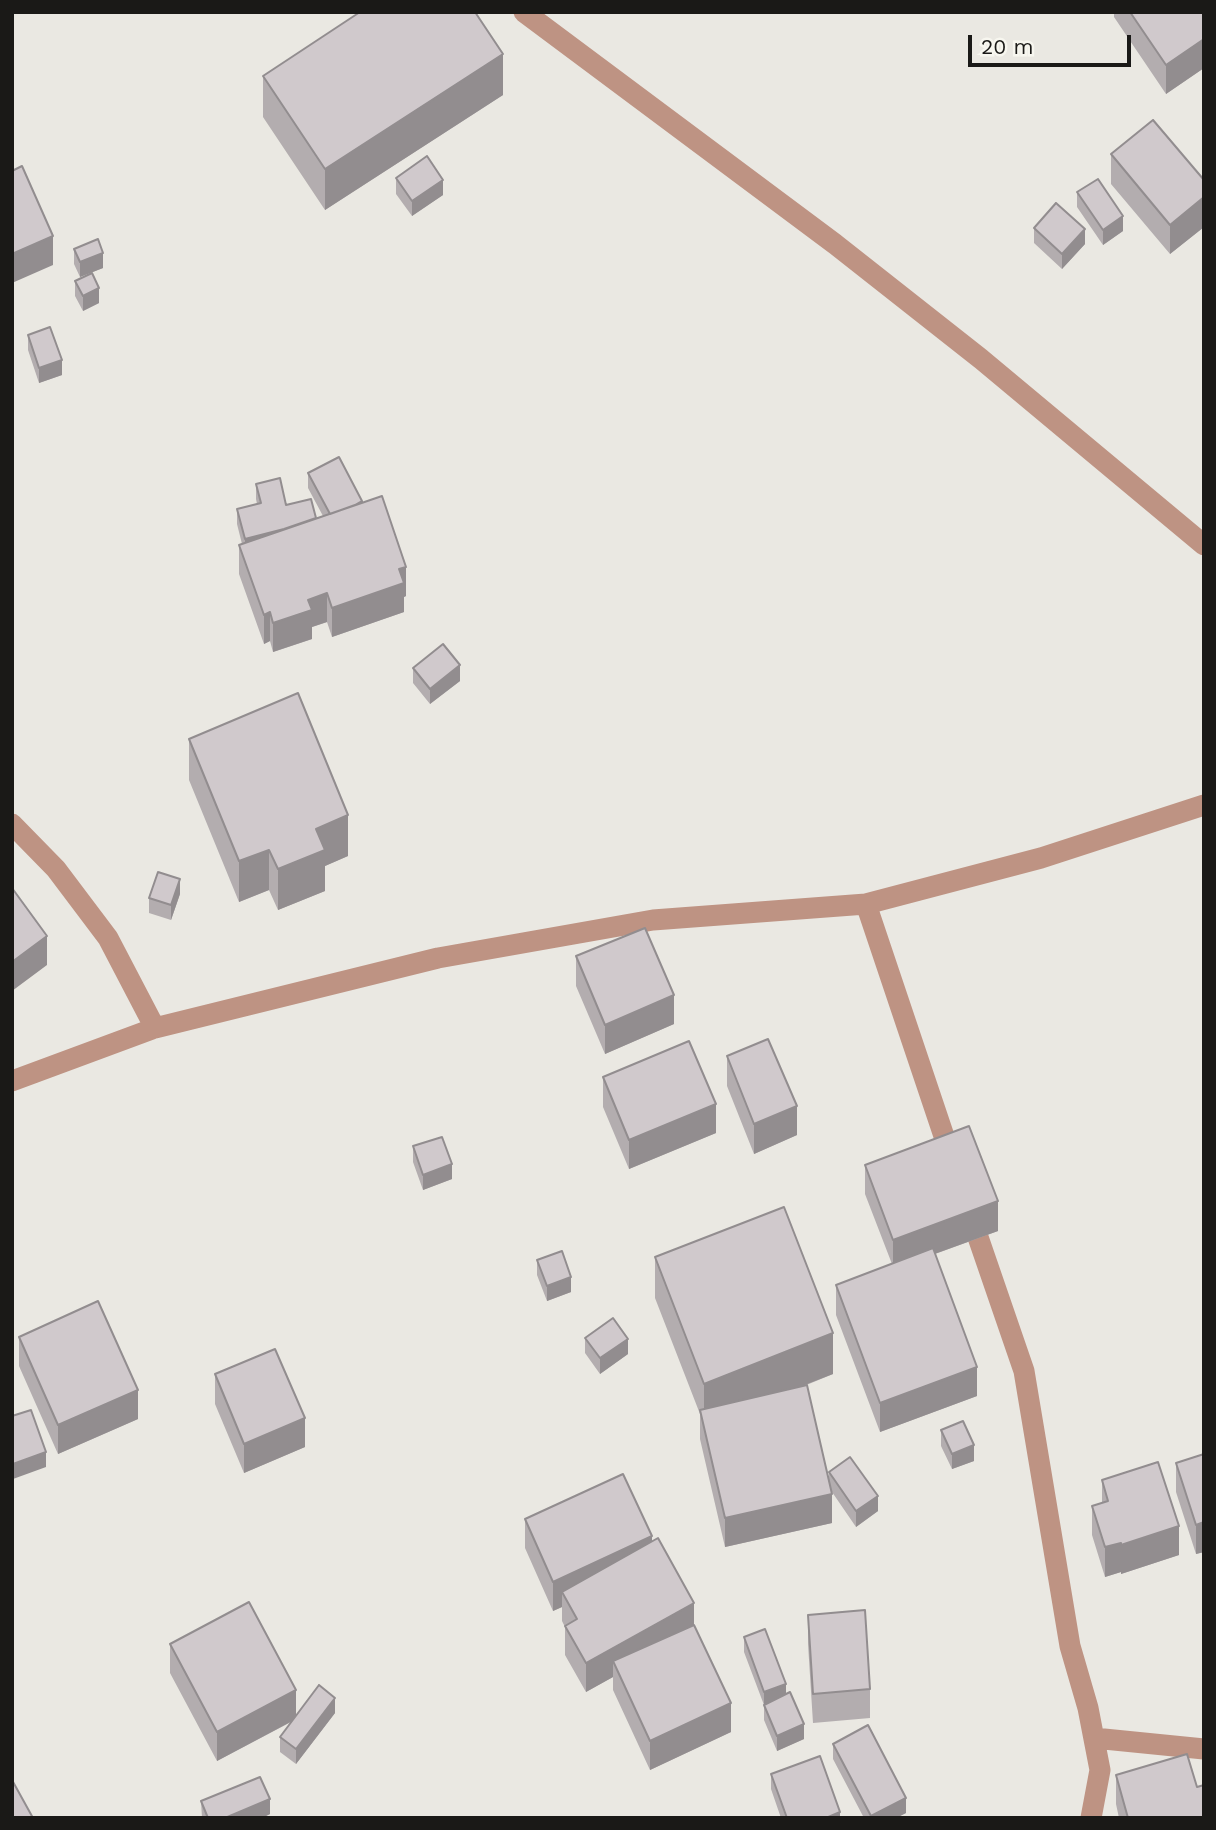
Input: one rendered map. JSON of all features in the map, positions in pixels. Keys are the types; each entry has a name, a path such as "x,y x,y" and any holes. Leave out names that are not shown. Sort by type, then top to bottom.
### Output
{"street":[{"path":"524,12 835,244 981,359 1204,545"},
{"path":"12,1081 155,1028 439,958 653,919 866,904 1041,858 1204,805"},
{"path":"12,824 56,869 108,938 155,1028"},
{"path":"866,904 1024,1371 1070,1646 1100,1770 1091,1818"},
{"path":"1094,1738 1204,1749"}],"building":[{"path":"360,12 475,12 503,54 325,169 263,76"},
{"path":"1130,12 1204,12 1204,39 1166,65"},
{"path":"1153,120 1204,180 1204,197 1170,225 1111,154"},
{"path":"427,156 443,180 412,201 396,178"},
{"path":"22,166 53,236 12,254 12,171"},
{"path":"1098,179 1123,216 1103,230 1077,192"},
{"path":"1056,203 1085,229 1062,254 1034,228"},
{"path":"98,239 103,253 80,262 74,249"},
{"path":"92,273 99,288 83,296 75,281"},
{"path":"50,327 62,360 39,368 28,335"},
{"path":"339,457 362,501 330,514 308,473"},
{"path":"280,478 286,505 311,499 316,518 245,539 237,509 261,503 256,484"},
{"path":"382,496 406,567 399,569 404,583 332,608 327,593 308,600 312,610 273,623 270,612 264,615 239,545"},
{"path":"443,644 460,665 430,689 413,668"},
{"path":"298,693 348,815 316,829 325,850 278,869 269,850 239,861 189,739"},
{"path":"158,872 180,879 171,905 149,898"},
{"path":"12,888 47,936 12,962"},
{"path":"645,928 674,995 605,1025 576,956"},
{"path":"768,1039 797,1106 754,1124 727,1056"},
{"path":"689,1041 716,1104 629,1140 603,1077"},
{"path":"969,1126 998,1201 893,1240 865,1165"},
{"path":"442,1137 452,1164 423,1175 413,1146"},
{"path":"784,1207 833,1333 704,1384 655,1257"},
{"path":"933,1248 977,1367 880,1403 836,1285"},
{"path":"562,1251 571,1277 547,1286 537,1260"},
{"path":"98,1301 138,1390 58,1425 19,1337"},
{"path":"613,1318 628,1339 600,1358 585,1338"},
{"path":"275,1349 305,1418 244,1444 215,1374"},
{"path":"807,1385 832,1494 725,1518 700,1410"},
{"path":"31,1410 46,1452 13,1464 12,1416"},
{"path":"963,1421 974,1445 952,1454 941,1430"},
{"path":"1204,1454 1204,1522 1196,1525 1176,1463"},
{"path":"850,1457 878,1496 856,1511 829,1472"},
{"path":"1158,1462 1179,1526 1121,1545 1105,1547 1092,1506 1108,1501 1102,1480"},
{"path":"623,1474 652,1536 553,1582 525,1519"},
{"path":"658,1538 694,1603 586,1663 565,1626 577,1619 562,1592"},
{"path":"249,1602 296,1690 217,1732 170,1644"},
{"path":"865,1610 870,1689 813,1694 808,1615"},
{"path":"694,1625 731,1703 650,1741 613,1661"},
{"path":"765,1629 786,1684 764,1692 744,1637"},
{"path":"319,1685 335,1698 296,1749 280,1737"},
{"path":"790,1692 804,1724 777,1736 764,1705"},
{"path":"868,1725 906,1798 871,1816 833,1744"},
{"path":"1187,1754 1197,1787 1204,1785 1204,1818 1128,1818 1116,1775"},
{"path":"820,1756 840,1812 826,1818 787,1818 771,1774"},
{"path":"260,1777 270,1799 225,1818 208,1818 201,1801"},
{"path":"12,1780 33,1818 12,1818"}]}
